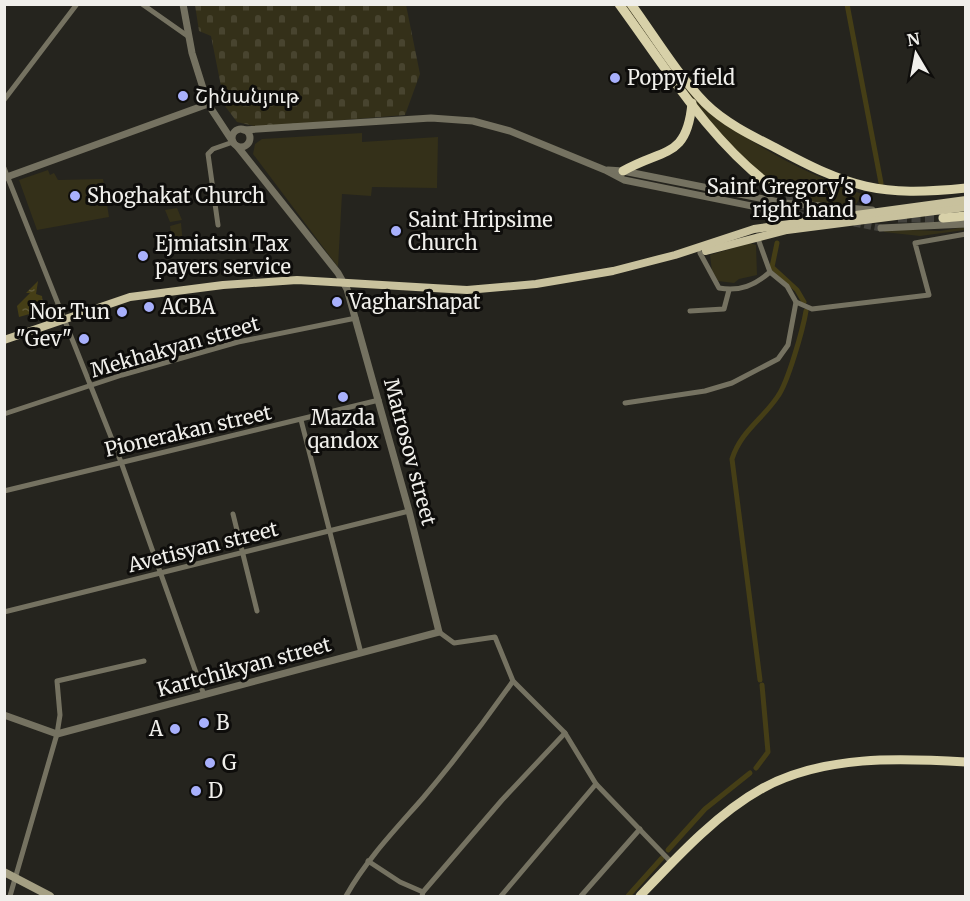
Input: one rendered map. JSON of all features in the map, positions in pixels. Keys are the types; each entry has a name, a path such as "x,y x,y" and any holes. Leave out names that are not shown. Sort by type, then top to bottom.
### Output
{"highway":[{"path":"619,4 692,103 735,156 775,189"},
{"path":"631,4 706,104 724,119 759,140 820,172 869,189 918,192 966,188"},
{"path":"623,171 672,150 684,139 692,103"},
{"path":"943,218 966,216"},
{"path":"640,897 672,863 746,798 766,787 804,772 845,763 966,762"}],"main road":[{"path":"550,282 644,264 756,233 883,210 966,200"},
{"path":"4,340 129,298 154,294 270,280 467,290 550,282 626,273 700,253 756,233 966,207"},
{"path":"4,872 50,897"}],"street":[{"path":"4,100 77,4"},
{"path":"142,4 189,37"},
{"path":"6,177 208,104 189,37 183,4"},
{"name":"Matrosov street","path":"208,104 235,144 344,283 379,400 439,632"},
{"path":"235,144 234,133 243,130 431,118 473,121 510,131 624,180 786,213"},
{"path":"223,124 243,130 249,141 251,163"},
{"path":"218,225 208,154 213,149 249,141 268,128"},
{"path":"4,168 122,462 204,695"},
{"path":"605,170 623,171 784,203 832,209 883,210"},
{"path":"880,228 966,224"},
{"path":"756,233 770,272 787,286 796,302 812,309 929,295 915,243 966,234"},
{"path":"700,253 719,288 729,290 755,285 770,272"},
{"path":"690,311 724,309 729,290"},
{"path":"626,403 705,391 742,378 778,359 790,339 796,302"},
{"name":"Mekhakyan street","path":"4,414 238,342 356,318"},
{"name":"Pionerakan street","path":"4,491 379,400"},
{"path":"301,420 361,653"},
{"name":"Avetisyan street","path":"4,612 409,512"},
{"path":"233,514 257,611"},
{"path":"439,632 454,643 495,637 513,681 565,733 597,783 672,863"},
{"name":"Kartchikyan street","path":"57,734 439,632"},
{"path":"10,897 57,734 60,716 57,681 144,661"},
{"path":"345,897 368,861 445,771 501,700 513,681"},
{"path":"4,715 57,734"},
{"path":"368,861 423,894 502,800 565,733"},
{"path":"501,897 597,783"},
{"path":"581,897 640,829"}],"green space":[{"path":"195,5 406,5 420,74 405,115 258,127 237,122 225,106 211,36 199,31"},
{"path":"622,5 627,5 675,72 710,110 750,140 772,153 816,176 862,194 854,208 802,200 770,183 746,162 700,112"},
{"path":"362,133 362,142 438,137 437,188 372,187 371,196 342,194 338,267 253,154 255,144 262,139"},
{"path":"48,170 50,175 54,173 58,180 103,179 109,217 37,230 19,180"},
{"path":"177,208 182,220 170,222 165,210"},
{"path":"181,223 183,245 174,246 174,233 171,233 170,226"},
{"path":"965,227 965,230 920,236 884,232 885,229 940,231"},
{"path":"750,243 756,245 757,275 739,279 734,283 718,281 712,271 710,255"}],"water":[{"path":"38,281 36,294 42,296 43,306 39,311 34,310 33,313 19,317 17,306"}],"waterway":[{"path":"847,4 881,183"},
{"path":"777,243 772,267 797,290 804,302"},
{"path":"760,680 732,459 741,441 782,389 795,355 806,311"},
{"path":"756,768 768,752 762,685"},
{"path":"668,850 705,809 750,773"},
{"path":"628,896 662,858"}],"tunnel":[{"path":"775,189 801,205 851,215"},
{"path":"786,213 822,218"},
{"path":"898,218 943,218"},
{"path":"854,223 881,228"}],"place":[{"name":"Poppy field","path":"615,78"},
{"name":"Շինանյութ","path":"183,96"},
{"name":"Shoghakat Church","path":"75,196"},
{"name":"Saint Gregory's right hand","path":"866,199"},
{"name":"Saint Hripsime Church","path":"396,231"},
{"name":"Ejmiatsin Tax payers service","path":"143,256"},
{"name":"Vagharshapat","path":"337,302"},
{"name":"ACBA","path":"149,307"},
{"name":"Nor Tun","path":"122,312"},
{"name":"\"Gev\"","path":"84,339"},
{"name":"Mazda qandox","path":"343,397"},
{"name":"B","path":"204,723"},
{"name":"A","path":"175,729"},
{"name":"G","path":"210,763"},
{"name":"D","path":"196,791"}]}
